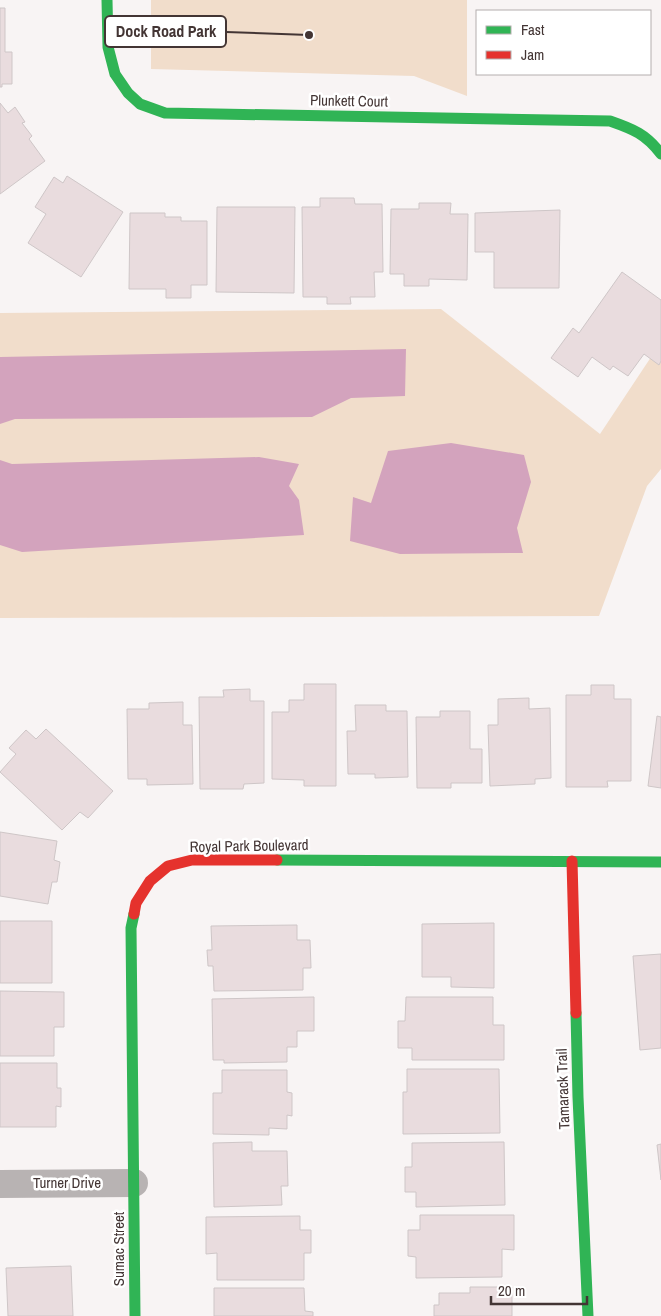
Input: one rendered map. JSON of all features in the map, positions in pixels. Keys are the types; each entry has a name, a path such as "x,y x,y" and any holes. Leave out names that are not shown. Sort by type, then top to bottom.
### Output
{"street":[{"name":"Plunkett Court","path":"107,0 108,47 115,74 128,93 140,104 165,113 610,121 636,129 653,141 661,154"},
{"name":"Royal Park Boulevard","path":"134,1183 131,928 136,903 150,881 168,866 192,860 661,862"},
{"name":"Tamarack Trail","path":"572,861 578,1097 588,1316"},
{"name":"Turner Drive","path":"0,1184 134,1183"},
{"name":"Sumac Street","path":"134,1183 135,1316"}],"shaded area":[{"path":"151,0 467,0 467,96 414,76 151,69"},
{"path":"441,309 600,434 661,342 661,469 647,486 599,616 0,618 0,313"},
{"path":"406,349 405,396 351,398 312,417 15,419 0,424 0,357"},
{"path":"451,443 524,455 531,482 517,528 523,553 400,554 350,541 353,497 371,503 388,451"},
{"path":"259,457 299,464 289,486 299,500 304,535 22,552 0,545 0,460 12,464"}],"building":[{"path":"0,8 5,8 5,52 12,52 12,84 2,84 2,87 0,87"},
{"path":"0,103 8,113 15,107 25,122 22,123 32,136 29,139 45,161 0,194"},
{"path":"67,176 123,212 81,277 28,243 46,214 35,207 54,177 63,183"},
{"path":"320,198 354,198 355,204 382,204 383,272 374,272 375,297 350,297 351,304 327,304 327,297 303,297 302,207 320,207"},
{"path":"419,203 451,203 450,214 468,214 467,280 429,279 429,286 404,286 404,274 390,274 391,209 419,209"},
{"path":"217,207 295,207 294,293 216,292"},
{"path":"560,210 559,288 494,288 494,252 475,252 475,213"},
{"path":"130,213 165,213 165,217 181,217 181,221 207,221 207,285 191,285 191,298 166,298 166,289 129,289"},
{"path":"622,272 661,300 661,361 659,365 644,354 628,376 613,366 610,370 592,357 578,377 551,358 573,328 579,333"},
{"path":"304,684 336,684 336,786 304,786 304,780 272,779 272,712 289,712 289,700 304,700"},
{"path":"591,685 614,685 614,699 631,699 631,781 607,781 608,787 566,787 566,695 591,695"},
{"path":"250,689 250,701 264,701 264,783 244,784 243,789 200,789 199,697 224,697 223,690"},
{"path":"529,698 529,709 550,708 551,778 535,779 535,784 490,786 488,725 498,725 498,699"},
{"path":"183,702 183,725 192,725 193,784 147,785 147,779 128,779 127,709 149,709 149,703"},
{"path":"355,705 386,705 386,711 407,711 408,777 375,778 375,774 348,774 347,731 356,731"},
{"path":"440,711 470,711 470,749 482,749 482,783 451,783 451,788 417,788 416,717 440,717"},
{"path":"657,716 661,717 661,788 648,786"},
{"path":"46,729 113,791 88,818 80,812 62,830 0,772 16,754 9,748 26,730 36,739"},
{"path":"0,832 57,841 54,860 60,862 57,882 52,882 48,904 0,896"},
{"path":"0,921 52,921 52,983 0,983"},
{"path":"494,923 494,988 451,987 451,977 422,977 422,924"},
{"path":"297,925 297,940 310,940 311,968 303,968 303,990 214,991 213,966 208,966 207,950 212,950 211,926"},
{"path":"661,954 661,1048 640,1050 633,956"},
{"path":"0,991 64,992 64,1027 54,1027 54,1056 0,1056"},
{"path":"314,997 314,1031 297,1031 297,1047 287,1047 287,1062 224,1063 224,1060 213,1060 212,999"},
{"path":"406,997 493,997 493,1025 504,1025 504,1060 412,1060 412,1048 398,1048 398,1021 405,1021"},
{"path":"0,1063 57,1063 57,1088 61,1088 61,1107 56,1106 56,1127 0,1127"},
{"path":"407,1069 499,1069 500,1133 403,1134 403,1092 407,1092"},
{"path":"222,1070 287,1070 287,1092 292,1093 292,1116 287,1115 287,1129 269,1128 269,1135 213,1134 213,1093 222,1093"},
{"path":"252,1142 252,1151 287,1151 288,1186 281,1186 282,1205 214,1207 213,1143"},
{"path":"504,1142 505,1205 416,1207 416,1192 405,1192 405,1167 412,1167 412,1143"},
{"path":"661,1144 661,1180 657,1145"},
{"path":"420,1215 514,1215 514,1250 502,1249 502,1277 416,1278 416,1257 408,1256 408,1230 420,1230"},
{"path":"300,1216 300,1230 311,1230 311,1253 304,1253 304,1280 217,1280 217,1253 206,1254 206,1217"},
{"path":"71,1266 73,1316 8,1316 6,1268"},
{"path":"470,1287 512,1287 512,1316 434,1316 434,1305 439,1305 439,1293 470,1293"},
{"path":"214,1288 304,1288 305,1311 313,1312 313,1316 214,1316"}],"traffic: fast":[{"path":"107,0 108,47 115,74 128,93 140,104 165,113 610,121 638,133 661,154"},
{"path":"277,860 661,862"},
{"path":"134,914 131,928 135,1316"},
{"path":"576,1013 588,1316"}],"traffic: jam":[{"path":"134,914 136,903 150,881 168,866 192,860 277,860"},
{"path":"572,861 576,1013"}],"place":[{"name":"Dock Road Park","path":"309,35"}]}
